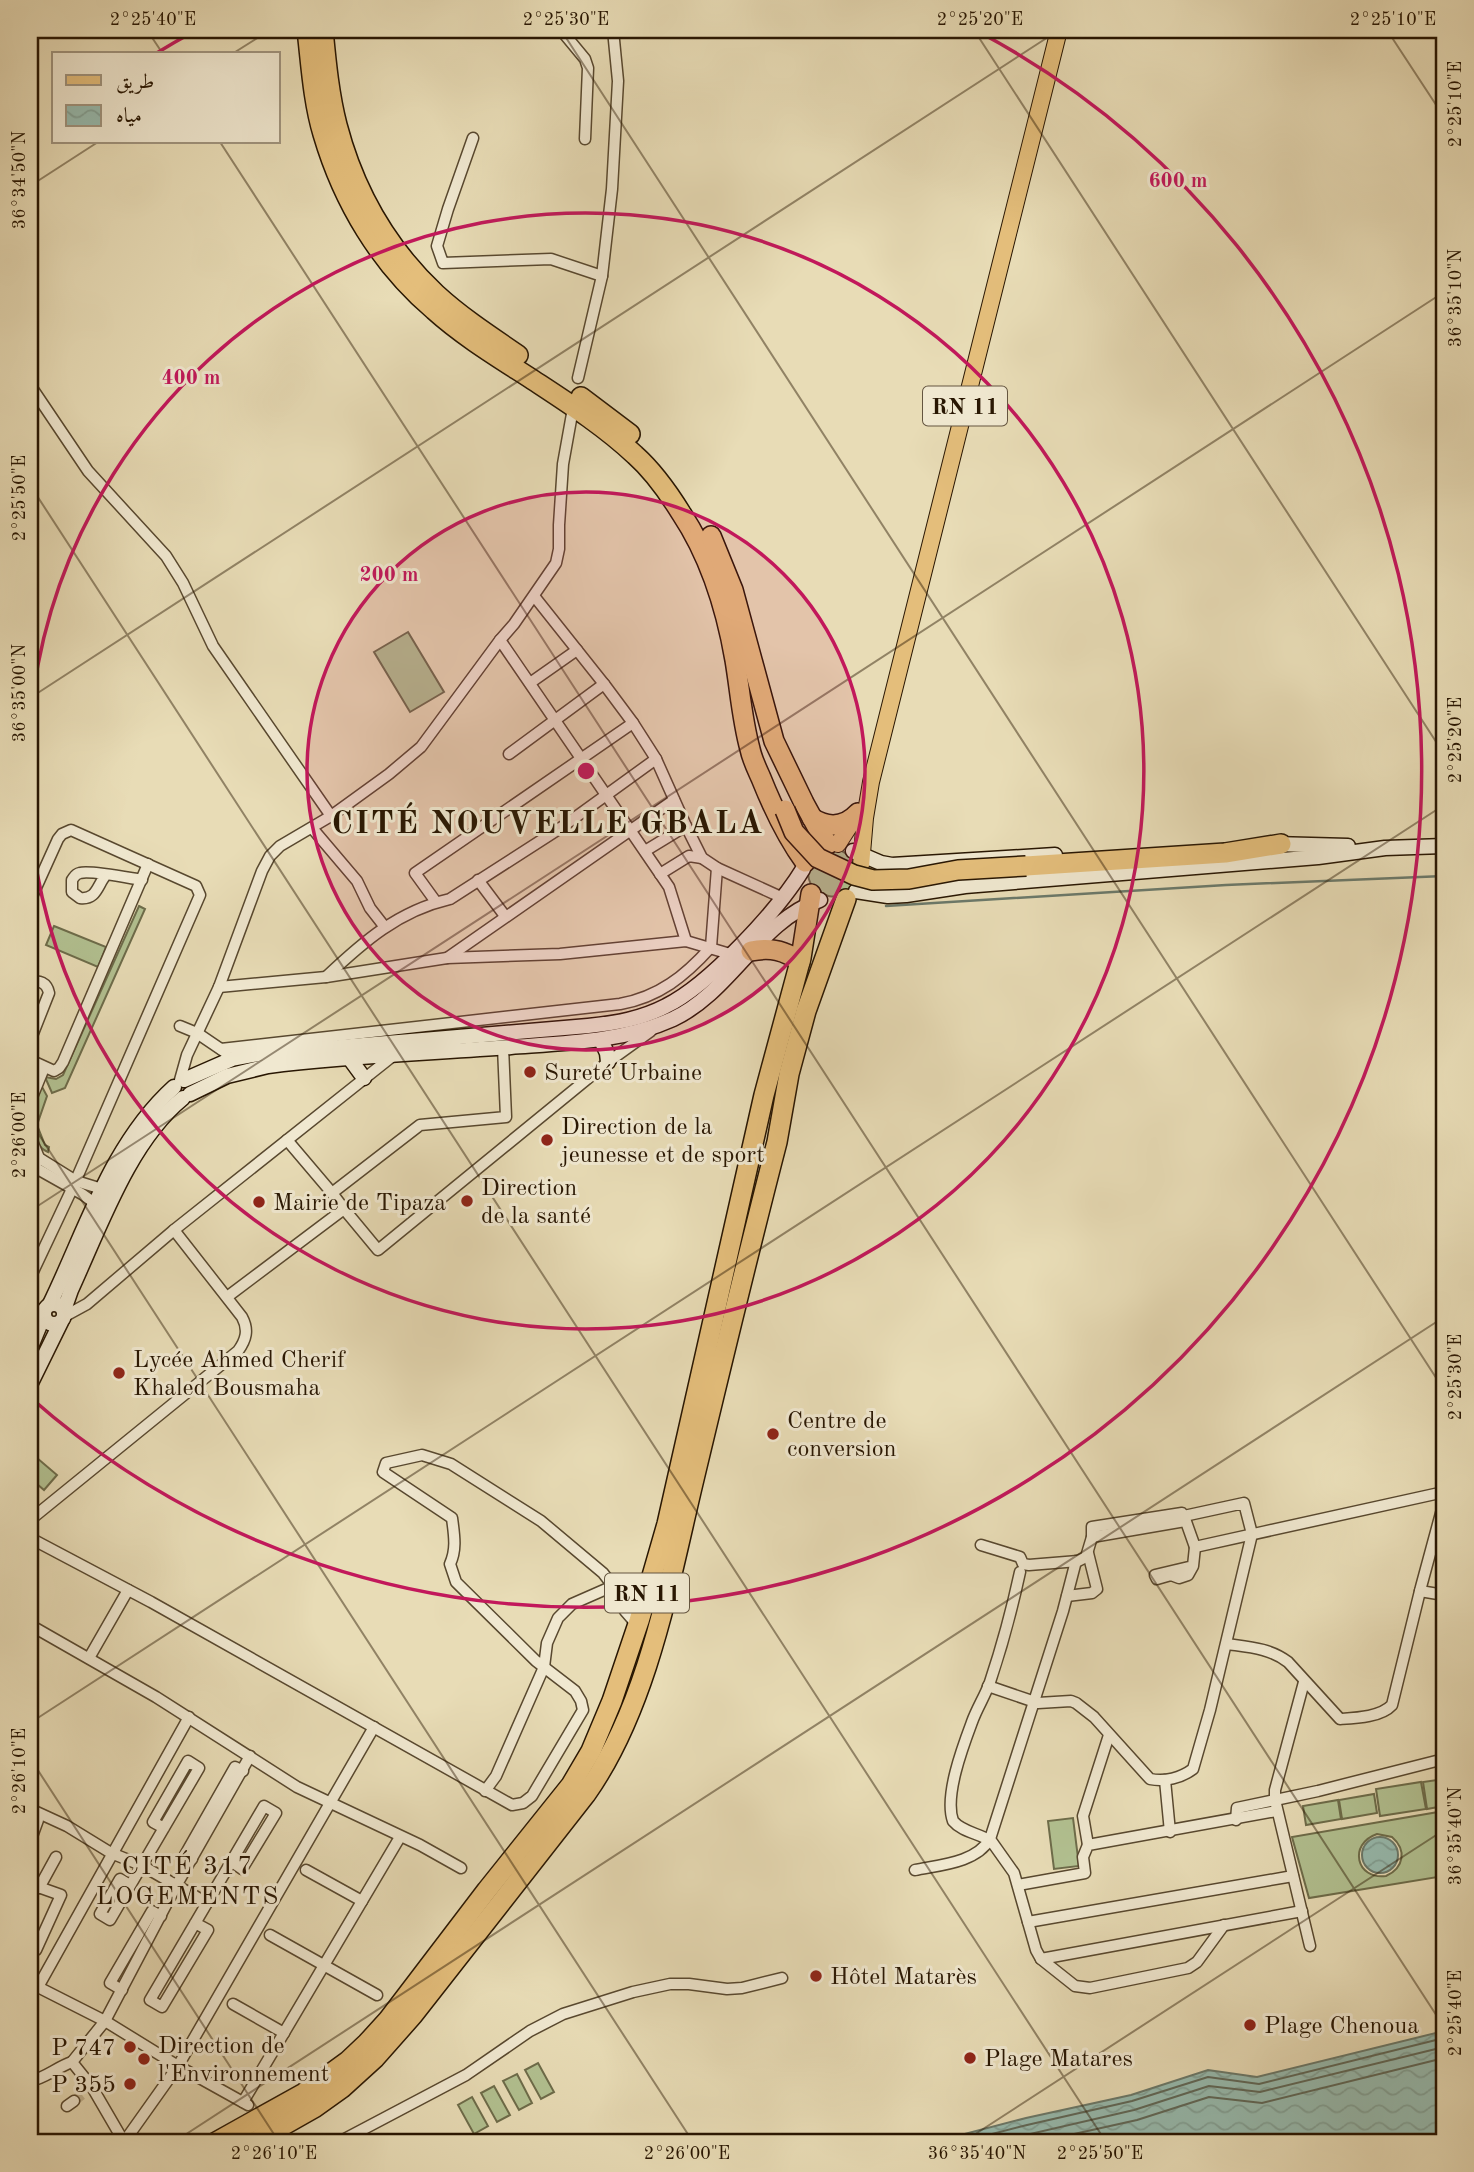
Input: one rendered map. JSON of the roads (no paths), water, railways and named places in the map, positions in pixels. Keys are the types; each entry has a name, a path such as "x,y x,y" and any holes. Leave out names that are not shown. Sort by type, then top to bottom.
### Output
{"highway":[{"path":"307,30 314,95 322,133 335,170 367,234 408,287 466,336 585,415 636,456 659,481 682,513 700,543 712,571 754,700 759,736 785,810 794,832 818,858 854,875 873,880 909,879 958,870 1235,852 1280,844"},
{"path":"323,30 336,124 360,192 382,230 414,271 460,315 606,414 646,447 665,468 698,515 723,563 733,590 745,671 750,750 778,820 804,865"},
{"path":"745,671 774,741 822,836 848,852"},
{"path":"812,818 826,825 840,825 858,813"},
{"path":"1133,859 1223,863"},
{"name":"RN 11","path":"254,2142 314,2108 342,2088 394,2038 586,1794 603,1771 625,1727 635,1703 671,1576 777,1142 789,1074 814,988 851,895"},
{"name":"RN 11","path":"216,2142 285,2105 323,2080 348,2061 388,2020 571,1785 591,1751 638,1626 667,1524 764,1095 814,899"},
{"path":"751,951 778,950 800,962"}],"main road":[{"name":"RN 11","path":"851,895 862,876 848,852 872,782 1059,30"},
{"name":"RN 11","path":"858,813 872,782"},
{"path":"848,852 858,813"},
{"path":"30,1385 102,1189 135,1131 155,1105 227,1054 258,1054 619,1022 652,1012 681,998 730,954 783,898 812,852 848,852 892,864 1280,844 1385,848 1444,846"},
{"path":"30,1349 69,1295 136,1154 182,1088 245,1070 279,1064 601,1040 658,1026 705,998 789,916 814,899 830,903 851,895 888,896 980,885 1318,857 1385,848"},
{"name":"RN 11","path":"804,865 804,882 814,899"},
{"path":"601,1040 608,1062"},
{"path":"350,1059 364,1078"}],"street":[{"path":"561,30 585,59 588,68 585,139"},
{"path":"578,378 602,276 612,189 618,81 613,30"},
{"path":"474,138 437,246 443,263 551,259 602,276"},
{"path":"30,385 88,471 166,556 183,583 213,646 331,816"},
{"path":"182,1088 187,1055 219,987 270,856 280,846 331,816 421,747 556,563 559,549 562,464 572,414"},
{"path":"534,596 633,723 656,759 702,858"},
{"path":"500,640 669,887 687,941"},
{"path":"530,683 577,650"},
{"path":"509,754 604,684"},
{"path":"436,902 415,873 633,723"},
{"path":"326,977 384,926 436,902 450,899 562,827 656,759"},
{"path":"447,958 674,800"},
{"path":"645,852 686,826"},
{"path":"312,828 356,881 370,908 384,926"},
{"path":"30,901 58,839 74,830 196,886 199,897 74,1185 30,1279"},
{"path":"660,874 689,856 702,858 717,868 783,898"},
{"path":"30,1060 54,1070 63,1062 148,864"},
{"path":"180,1026 197,1033 227,1054 634,1002 661,991 675,981 711,947 717,868"},
{"path":"106,875 142,880"},
{"path":"478,880 505,916"},
{"path":"219,987 326,977 447,958 560,954 687,941 730,954"},
{"path":"30,983 42,982 49,993 30,1041"},
{"path":"286,1140 378,1250 608,1062 658,1026"},
{"path":"503,1047 506,1117 519,1135"},
{"path":"57,1313 87,1304 174,1230 394,1055"},
{"path":"30,1102 44,1068"},
{"path":"332,1193 420,1125 506,1117"},
{"path":"30,1136 34,1164 74,1185 96,1204"},
{"path":"74,1185 102,1189"},
{"path":"227,1297 344,1209"},
{"path":"30,1520 238,1351 244,1342 246,1326 227,1297 174,1230"},
{"path":"30,1538 512,1805 523,1803 532,1796 583,1710 581,1701 575,1691 544,1667 456,1582 450,1564 455,1544 452,1518 383,1472 386,1463 422,1455 451,1464 541,1521 603,1573 613,1586 625,1611 638,1626"},
{"path":"1195,1546 1444,1493"},
{"path":"1227,1644 1278,1654 1340,1719 1381,1713 1391,1708 1444,1502"},
{"path":"988,1686 1034,1702 1076,1703 1094,1717 1144,1775 1154,1780 1166,1780 1189,1773 1196,1763 1252,1534 1244,1503 1184,1518"},
{"path":"1026,1568 1083,1560 1088,1553 1092,1527 1182,1513 1195,1546 1193,1566"},
{"path":"981,1545 1020,1557 1026,1568 988,1686 972,1721 958,1763 950,1806 951,1816 962,1830 990,1839 1012,1869 1041,1959 1075,1986 1090,1988 1188,1968 1196,1962 1224,1925"},
{"path":"1067,1596 1097,1589 1088,1553"},
{"path":"915,1870 973,1855 990,1839 1076,1561"},
{"path":"485,1791 496,1776 544,1667 547,1643 558,1618 572,1604 613,1586"},
{"path":"89,1658 128,1590"},
{"path":"1420,1591 1444,1595"},
{"path":"30,1625 189,1717 297,1787 420,1845 461,1868"},
{"path":"1304,1682 1275,1790 1276,1805 1310,1945"},
{"path":"189,1717 34,1985 105,2021 177,2066 246,2104 284,2033 400,1837"},
{"path":"72,2062 79,2097 124,2142 177,2066 374,1727"},
{"path":"1018,1885 1085,1873 1083,1857 1088,1845 1083,1815 1109,1735"},
{"path":"30,2081 72,2062 105,2021 176,1886 250,1756"},
{"path":"1088,1845 1236,1819 1237,1808 1276,1805 1444,1759"},
{"path":"130,1885 199,1768 188,1762 153,1822 163,1828"},
{"path":"1166,1780 1170,1832"},
{"path":"195,1923 208,1930 162,2007 150,2000 206,1903 264,1806 276,1813 242,1868 232,1862"},
{"path":"30,1809 67,1826 111,1853 141,1865 206,1903"},
{"path":"30,1842 38,1820"},
{"path":"30,1948 36,1950 61,1895 32,1886 56,1857"},
{"path":"306,1870 362,1901"},
{"path":"1028,1922 1293,1876"},
{"path":"1041,1959 1302,1911"},
{"path":"270,1935 377,1995"},
{"path":"339,2142 466,2075 530,2031 563,2014 670,1984 727,1989 782,1978"},
{"path":"233,2004 284,2033"}],"water":[{"path":"1380,1837 1392,1843 1398,1855 1392,1867 1380,1873 1368,1867 1362,1855 1368,1843"},
{"path":"1444,2031 1444,2142 934,2142 1131,2095 1208,2070 1257,2077"}],"waterway":[{"path":"886,906 1226,885 1444,876"}],"tunnel":[{"path":"74,2101 83,2094"}],"place":[{"name":"Sureté Urbaine","path":"530,1072"},
{"name":"Direction de la jeunesse et de sport","path":"547,1140"},
{"name":"Direction de la santé","path":"467,1201"},
{"name":"Mairie de Tipaza","path":"259,1202"},
{"name":"Lycée Ahmed Cherif Khaled Bousmaha","path":"119,1373"},
{"name":"Centre de conversion","path":"773,1434"},
{"name":"Hôtel Matarès","path":"816,1976"},
{"name":"Plage Chenoua","path":"1250,2025"},
{"name":"P 747","path":"130,2047"},
{"name":"Plage Matares","path":"970,2058"},
{"name":"Direction de l'Environnement","path":"144,2059"},
{"name":"P 355","path":"130,2084"}],"district":[{"name":"CITÉ NOUVELLE GBALA","path":"548,822"},
{"name":"CITÉ 317 LOGEMENTS","path":"188,1880"}]}
